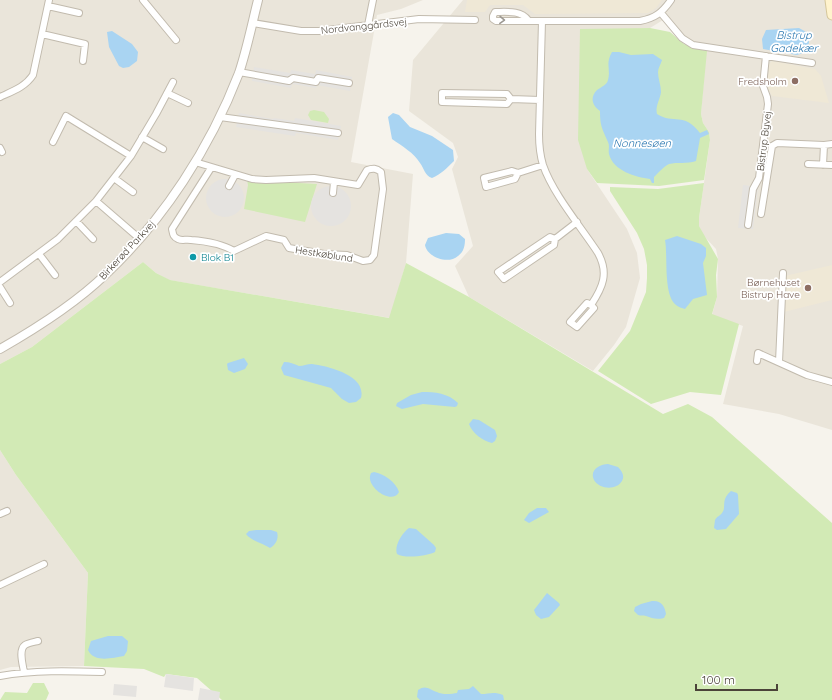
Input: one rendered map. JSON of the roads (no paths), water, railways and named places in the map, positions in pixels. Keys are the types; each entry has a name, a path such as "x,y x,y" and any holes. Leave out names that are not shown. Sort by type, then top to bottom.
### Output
{"main road":[{"path":"830,0 832,15"}],"street":[{"path":"143,0 176,40"},
{"name":"Birkerød Parkvej","path":"0,350 36,328 72,303 106,275 140,239 176,193 220,117 239,72 258,0"},
{"path":"368,25 373,0"},
{"path":"528,20 526,16 520,13 495,12 492,16 496,21 640,21 650,19 661,13 671,0"},
{"path":"0,97 18,89 29,81 33,75 49,3 79,13"},
{"path":"661,13 682,38 693,45 812,63"},
{"name":"Nordvanggårdsvej","path":"253,23 301,31 319,31 419,19 475,20"},
{"path":"542,21 539,134 540,149 543,165 553,186 602,260 604,281 600,293 591,305"},
{"path":"42,34 85,44 82,61"},
{"name":"Bistrup Byvej","path":"748,225 753,190 760,178 768,104 763,86 766,56"},
{"path":"239,72 289,81 293,78 316,82 318,78 349,83"},
{"path":"1,280 58,239 96,201 131,156 173,82"},
{"path":"167,93 188,103"},
{"path":"442,93 508,94 511,99 507,104 442,102 442,93"},
{"path":"511,99 540,100"},
{"path":"53,142 66,116 131,156"},
{"path":"220,117 338,133"},
{"path":"142,136 163,149"},
{"path":"761,214 772,146 777,143 832,144"},
{"path":"824,145 824,165"},
{"name":"Hestkøblund","path":"195,162 252,179 266,180 307,178 358,185 367,170 373,168 378,169 381,172 383,189 374,255 370,260 363,261 347,255 324,254 289,248 284,240 266,236 234,251 227,246 189,240 182,241 173,235 172,229 211,168"},
{"path":"808,164 832,165"},
{"path":"518,173 515,179 486,187 484,178 512,171 518,173 543,165"},
{"path":"229,186 235,175"},
{"path":"114,178 133,192"},
{"path":"332,193 334,182"},
{"path":"96,201 140,239"},
{"path":"76,221 93,239"},
{"path":"555,239 550,237 498,272 504,279 554,245 555,239 577,222"},
{"path":"39,254 54,275"},
{"path":"779,362 784,273"},
{"path":"0,287 10,303"},
{"path":"756,361 758,353 807,376 832,382"},
{"path":"0,514 7,511"},
{"path":"0,585 44,564"},
{"path":"24,672 21,653 22,649 24,646 38,641"},
{"path":"0,676 24,672 102,672"}],"water":[{"name":"Bistrup Gadekær","path":"799,28 808,33 809,43 803,53 797,55 763,49 762,39 766,30"},
{"path":"112,31 132,44 138,52 137,61 129,67 123,68 119,66 109,47 107,32"},
{"name":"Nonnesøen","path":"612,52 631,55 653,54 662,60 658,70 661,92 657,106 657,114 668,119 683,120 688,122 700,133 707,130 709,134 700,138 696,161 669,164 654,177 654,183 652,183 650,179 632,175 620,169 611,160 609,154 609,144 600,120 600,111 595,107 593,96 597,90 607,82 609,76 608,63"},
{"path":"393,113 399,115 410,127 432,136 453,150 454,161 444,171 432,178 428,176 417,159 408,150 392,139 388,117"},
{"path":"446,233 459,234 465,239 462,252 454,259 444,260 438,258 430,253 425,245 428,238"},
{"path":"677,236 701,244 706,248 706,256 703,263 707,295 693,299 685,309 677,306 672,300 669,293 667,275 665,240"},
{"path":"244,358 248,364 245,369 234,373 228,370 228,363"},
{"path":"284,362 299,366 312,364 319,365 344,373 358,383 361,390 361,398 356,402 349,403 342,399 331,388 284,375 281,368"},
{"path":"422,392 446,395 458,403 457,406 423,404 402,409 396,406 397,403 411,395"},
{"path":"473,419 479,420 495,430 497,436 495,441 492,443 489,442 475,433 469,424"},
{"path":"608,464 618,467 622,472 623,479 616,486 608,488 596,483 593,473 599,466"},
{"path":"374,472 386,477 395,485 399,492 396,496 385,496 375,488 371,483 370,478 371,473"},
{"path":"731,491 737,493 738,495 739,514 726,529 717,530 714,528 715,520 723,511 726,497"},
{"path":"537,508 546,508 549,512 529,523 524,520 529,513"},
{"path":"409,528 416,529 434,545 436,548 435,552 427,555 416,556 401,556 397,554 396,551 399,540"},
{"path":"271,530 277,532 278,537 272,547 270,548 246,534 249,531"},
{"path":"547,593 560,605 549,617 541,619 536,615 534,610"},
{"path":"652,601 658,601 664,606 666,614 664,618 656,619 638,615 634,611 635,607"},
{"path":"108,636 122,636 128,641 127,651 124,656 104,659 94,657 91,654 88,650 91,641"},
{"path":"473,686 481,694 494,693 503,695 504,700 420,700 417,697 418,690 421,688 428,688 439,693 447,694 457,693 458,690 469,689"}],"place":[{"name":"Fredsholm","path":"795,81"},
{"name":"Blok B1","path":"193,257"},
{"name":"Børnehuset Bistrup Have","path":"808,288"}]}
